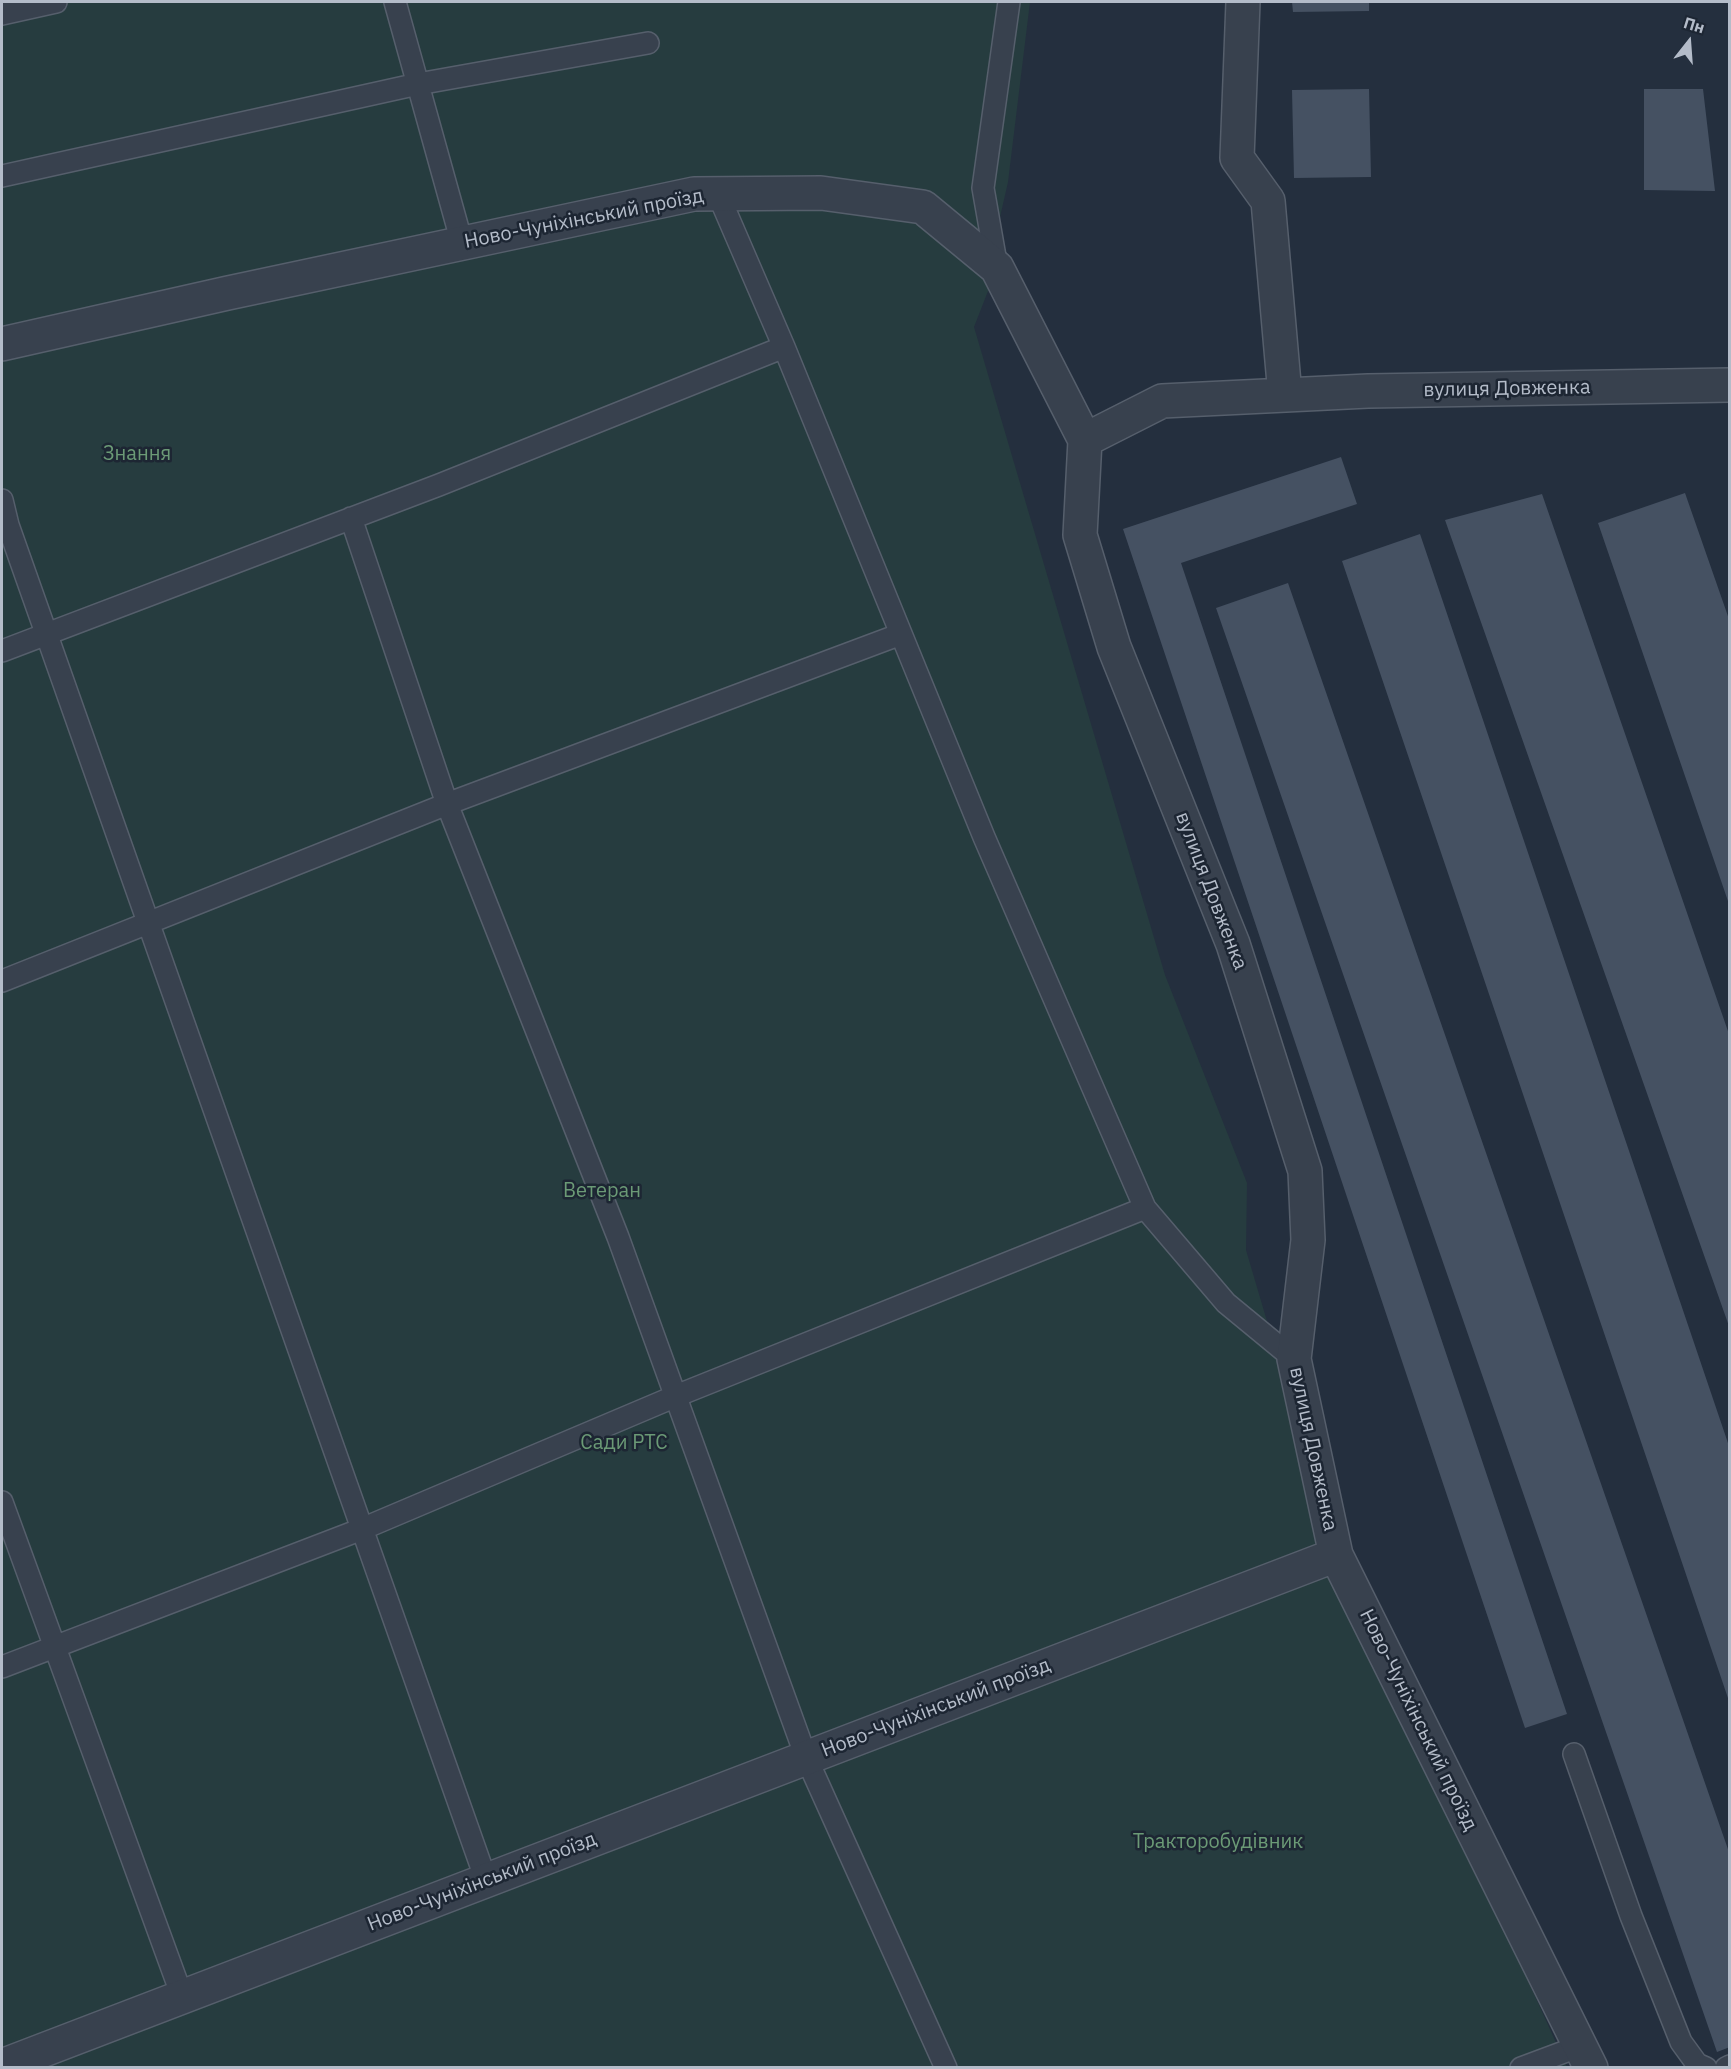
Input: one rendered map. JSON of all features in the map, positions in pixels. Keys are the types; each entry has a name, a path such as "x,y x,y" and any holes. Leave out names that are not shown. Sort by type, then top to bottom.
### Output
{"street":[{"path":"1243,2 1237,158 1268,201 1285,396"},
{"name":"Ново-Чуніхінський проїзд","path":"2,344 228,293 694,194 821,193 923,207 998,268 1084,440"},
{"name":"вулиця Довженка","path":"1336,1555 1294,1359 1308,1239 1305,1171 1233,944 1114,647 1080,535 1084,440 1162,401 1380,391 1730,385"},
{"name":"Ново-Чуніхінський проїзд","path":"2,2066 1336,1555 1586,2057"}],"lane":[{"path":"2,14 56,2"},
{"path":"395,2 462,243"},
{"path":"998,268 983,188 1009,2"},
{"path":"2,176 418,84 648,44"},
{"path":"718,194 784,347 984,837 1145,1208 1226,1303 1294,1359"},
{"path":"2,651 351,518 784,347"},
{"path":"2,500 8,525 46,634 486,1880"},
{"path":"351,518 447,804 618,1237 806,1757 946,2067"},
{"path":"2,981 447,804 901,634"},
{"path":"2,1667 362,1529 676,1396 1145,1208"},
{"path":"2,1502 182,1996"},
{"path":"1574,1754 1631,1916 1681,2042 1697,2064 1706,2067"},
{"path":"1521,2067 1586,2057"}],"green space":[{"name":"Сади РТС","path":"2,2 1030,2 1008,182 990,261 997,268 974,327 1165,975 1247,1183 1246,1250 1336,1555 1567,2067 2,2068"}],"building":[{"path":"1292,2 1369,2 1369,11 1293,12"},
{"path":"1369,89 1371,177 1294,178 1292,90"},
{"path":"1644,89 1703,89 1715,191 1644,190"},
{"path":"1341,457 1357,504 1181,563 1567,1714 1525,1728 1123,529"},
{"path":"1685,493 1730,622 1729,904 1598,523"},
{"path":"1542,494 1730,1037 1730,1329 1445,520"},
{"path":"1420,534 1730,1449 1730,1704 1342,561"},
{"path":"1288,583 1730,1855 1730,2047 1717,2052 1216,608"}],"park label":[{"name":"Знання","path":"137,454"},
{"name":"Ветеран","path":"602,1191"},
{"name":"Тракторобудівник","path":"1218,1842"}]}
